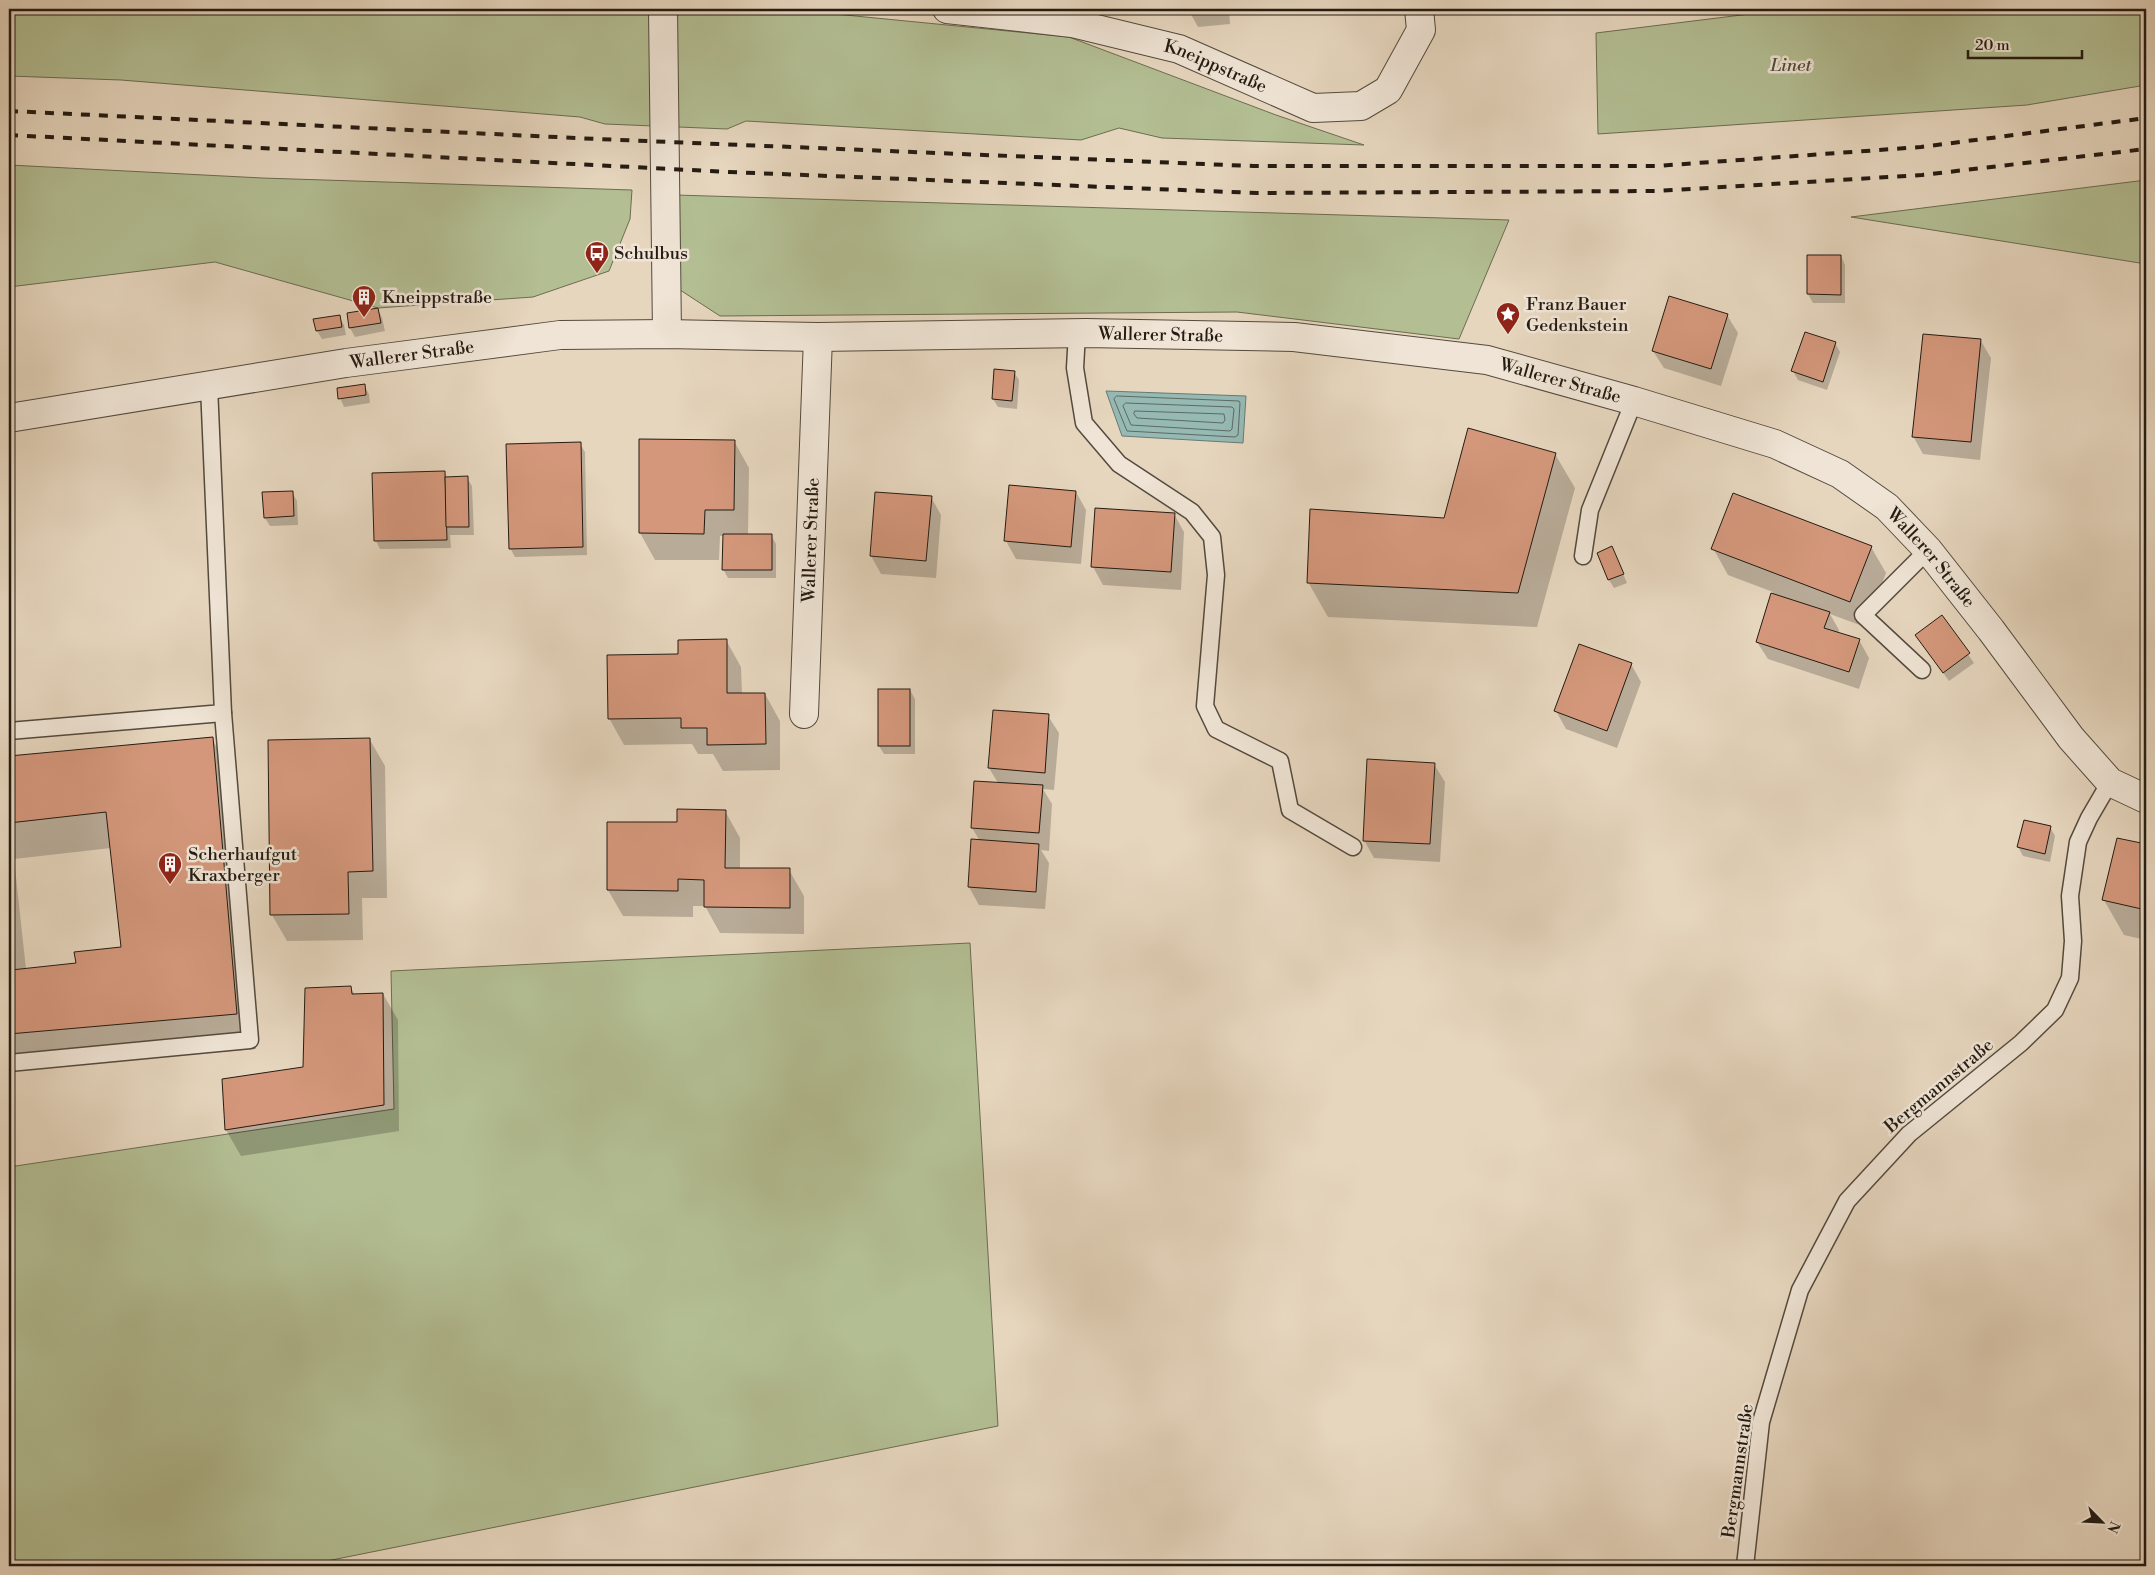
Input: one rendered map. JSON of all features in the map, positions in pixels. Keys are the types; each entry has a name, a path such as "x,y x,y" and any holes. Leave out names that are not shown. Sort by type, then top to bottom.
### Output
{"street":[{"path":"663,9 667,334"},
{"name":"Kneippstraße","path":"947,9 1072,23 1179,49 1313,108 1361,106 1388,90 1421,30 1419,9"},
{"name":"Wallerer Straße","path":"9,418 346,363 560,335 667,334 818,338 1077,333 1294,337 1487,360 1634,401 1775,444 1840,474 1887,507 1928,550 1991,630 2071,738 2110,782 2146,800"},
{"name":"Wallerer Straße","path":"804,714 818,338"}],"lane":[{"path":"1077,333 1076,368 1084,423 1118,464 1192,512 1212,537 1216,575 1205,706 1216,729 1280,760 1290,810 1353,847"},
{"path":"9,1063 250,1040 223,713 208,386"},
{"path":"1583,556 1590,510 1634,401"},
{"path":"1922,670 1863,616 1928,550"},
{"path":"9,732 223,713"},
{"name":"Bergmannstraße","path":"1745,1566 1761,1422 1800,1290 1847,1201 1909,1134 2021,1043 2055,1010 2070,978 2073,941 2070,896 2078,842 2089,818 2110,782"}],"green space":[{"path":"9,9 784,9 1069,37 1276,115 1364,145 1162,138 1119,128 1081,140 746,121 727,129 605,124 580,117 121,80 9,76"},
{"name":"Linet","path":"1790,9 2146,9 2146,85 2027,105 1598,134 1596,33"},
{"path":"9,165 262,178 632,190 630,219 609,271 533,297 378,308 215,262 9,287"},
{"path":"2146,180 2146,264 1851,217"},
{"path":"675,195 1509,220 1459,339 1237,312 720,316 677,288"},
{"path":"970,943 998,1426 302,1566 9,1566 9,1167 394,1109 391,971"}],"water":[{"path":"1106,391 1246,396 1243,443 1122,436"}],"building":[{"path":"1807,255 1841,255 1841,295 1807,294"},
{"path":"1669,296 1728,314 1711,369 1652,351"},
{"name":"Kneippstraße","path":"378,308 381,323 349,328 347,313"},
{"name":"Kneippstraße","path":"340,315 342,327 316,331 313,319"},
{"path":"1805,332 1836,342 1823,382 1791,371"},
{"path":"1923,334 1981,339 1971,442 1912,437"},
{"path":"994,369 1015,371 1012,401 992,399"},
{"path":"365,384 366,395 338,399 337,388"},
{"path":"1468,428 1556,453 1518,593 1307,583 1310,509 1444,518"},
{"path":"639,439 735,440 734,510 705,510 704,534 639,533"},
{"path":"581,442 583,547 509,549 506,444"},
{"path":"445,471 447,540 374,541 372,473"},
{"path":"468,476 469,527 446,527 445,477"},
{"path":"1009,485 1076,491 1071,547 1004,541"},
{"path":"293,491 294,516 264,518 262,492"},
{"path":"875,492 932,496 926,561 870,556"},
{"path":"1733,493 1872,546 1850,602 1711,549"},
{"path":"1095,508 1175,513 1171,572 1091,567"},
{"path":"723,534 772,534 772,570 722,570"},
{"path":"1612,546 1624,574 1608,580 1597,553"},
{"path":"1771,593 1830,612 1824,628 1860,639 1849,672 1756,642"},
{"path":"1942,615 1970,653 1943,673 1915,635"},
{"path":"727,639 727,693 765,693 766,744 707,745 707,728 681,728 681,718 608,719 607,655 678,654 678,640"},
{"path":"1579,644 1632,663 1607,731 1554,711"},
{"path":"878,689 910,689 910,746 878,746"},
{"path":"993,710 1049,714 1045,773 988,768"},
{"name":"Scherhaufgut Kraxberger","path":"213,737 237,1014 9,1034 9,953 11,970 76,963 74,952 121,947 106,812 9,823 9,756"},
{"path":"370,738 373,871 348,872 349,914 270,915 268,740"},
{"path":"1367,759 1435,763 1430,844 1363,841"},
{"path":"974,781 1043,785 1039,833 971,828"},
{"path":"677,809 726,810 725,868 790,868 790,908 704,907 704,880 678,879 678,891 607,890 607,822 677,822"},
{"path":"2024,820 2051,826 2045,854 2017,847"},
{"path":"2117,838 2146,844 2146,910 2102,900"},
{"path":"971,839 1039,844 1036,892 968,887"},
{"path":"351,986 352,994 383,993 384,1105 225,1130 222,1079 303,1067 305,988"}],"railway":[{"path":"9,111 597,139 1253,166 1656,166 1921,147 2146,118"},
{"path":"9,135 729,172 1257,193 1657,191 1922,175 2146,149"}],"place":[{"name":"Schulbus","path":"597,274"},
{"name":"Kneippstraße","path":"364,318"},
{"name":"Franz Bauer Gedenkstein","path":"1508,335"},
{"name":"Scherhaufgut Kraxberger","path":"170,885"}]}
